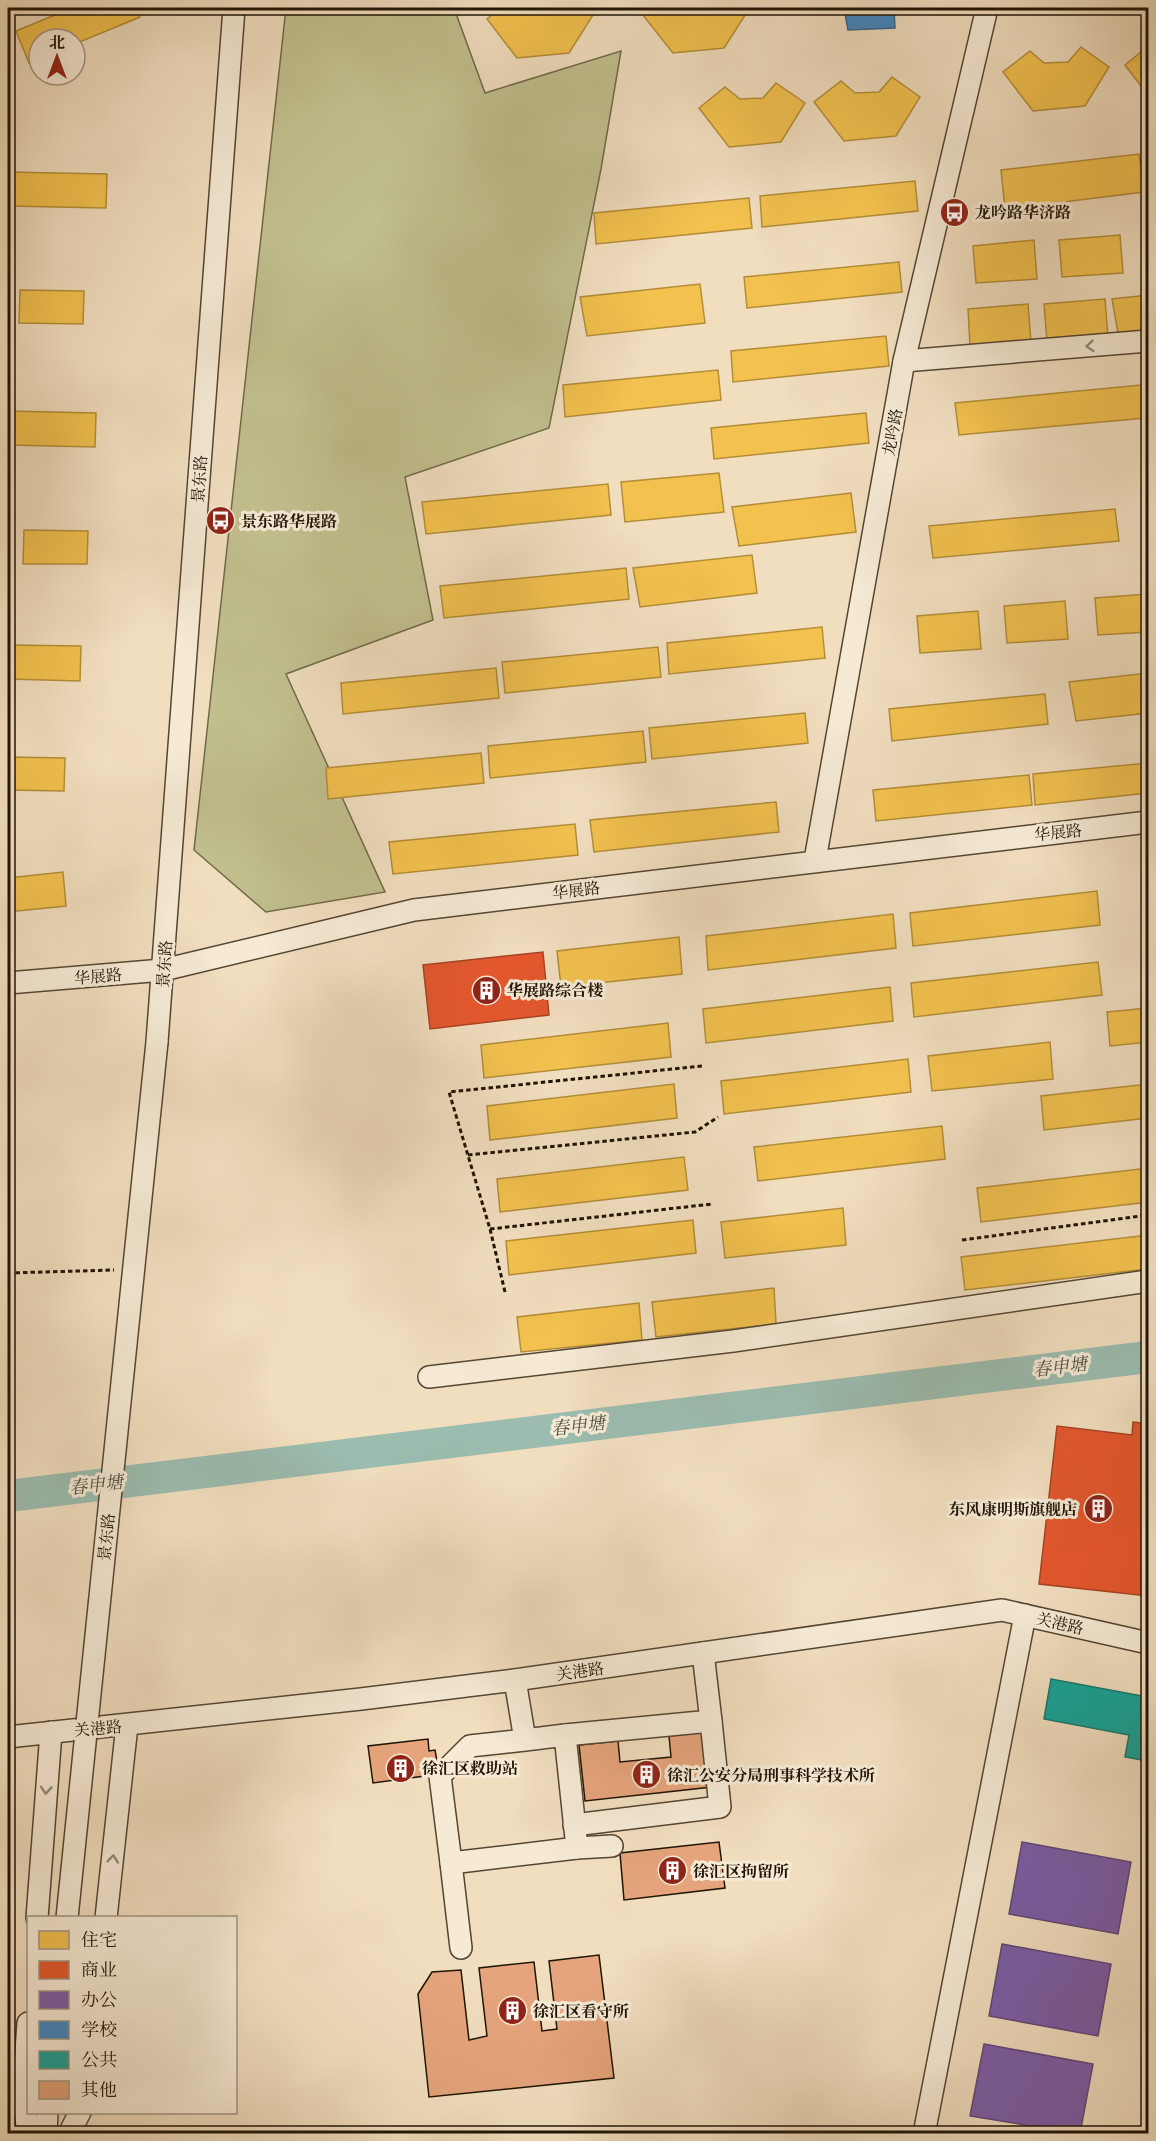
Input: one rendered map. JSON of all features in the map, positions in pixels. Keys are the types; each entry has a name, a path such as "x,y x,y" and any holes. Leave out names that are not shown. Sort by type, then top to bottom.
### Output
{"street":[{"name":"景东路","path":"67,1916 157,1042 234,8"},
{"name":"龙吟路","path":"815,860 904,361 987,8"},
{"path":"904,361 1149,341"},
{"name":"华展路","path":"8,983 163,970 414,910 815,860 1149,822"},
{"path":"429,1377 733,1341 1149,1281"},
{"name":"关港路","path":"8,1737 515,1680 1002,1610 1149,1643"},
{"path":"924,2133 1025,1615"},
{"path":"574,1825 720,1808 703,1653"},
{"path":"515,1680 525,1740"},
{"path":"461,1948 440,1776 470,1746 711,1720"},
{"path":"106,1916 127,1725"},
{"path":"36,1916 51,1732"},
{"path":"565,1735 577,1848"},
{"path":"451,1863 612,1846"},
{"path":"27,2037 23,2094 27,2133"},
{"path":"46,2133 47,2114"},
{"path":"69,2133 79,2114"}],"path":[{"path":"505,1292 490,1229 449,1092 702,1066"},
{"path":"468,1155 695,1132 718,1117"},
{"path":"490,1229 712,1204"},
{"path":"962,1240 1149,1215"},
{"path":"8,1273 134,1270"}],"shaded area":[{"path":"286,8 454,8 485,93 621,51 601,169 549,428 405,477 433,620 286,674 385,892 266,912 194,850"}],"building: 住宅":[{"path":"72,8 136,8 140,17 87,39 87,27 27,27 27,58 16,31"},
{"path":"501,8 528,10 583,8 593,15 569,53 517,58 487,19"},
{"path":"650,8 749,9 724,48 673,53 642,14"},
{"path":"1148,46 1148,95 1125,65"},
{"path":"1081,47 1109,67 1085,106 1033,111 1003,72 1030,51 1044,63 1068,62"},
{"path":"892,77 920,97 896,136 844,141 814,102 841,81 855,93 879,92"},
{"path":"776,83 805,103 781,142 729,147 699,108 725,87 740,99 763,98"},
{"path":"1139,154 1144,192 1005,209 1001,170"},
{"path":"8,172 107,174 106,208 8,206"},
{"path":"915,181 918,211 762,227 760,196"},
{"path":"749,198 752,228 596,244 594,213"},
{"path":"1120,235 1123,273 1062,277 1059,240"},
{"path":"1034,240 1037,279 976,283 973,246"},
{"path":"899,262 902,292 747,308 744,277"},
{"path":"700,284 705,323 587,336 580,297"},
{"path":"20,290 84,291 83,324 19,323"},
{"path":"1148,295 1148,334 1119,338 1112,299"},
{"path":"1105,299 1108,337 1047,341 1044,304"},
{"path":"1028,304 1031,342 970,345 968,309"},
{"path":"886,336 889,366 733,382 731,351"},
{"path":"718,370 721,400 565,417 563,385"},
{"path":"1141,385 1145,418 959,435 955,403"},
{"path":"8,411 96,413 95,447 8,445"},
{"path":"866,413 869,443 714,459 711,428"},
{"path":"719,473 724,512 625,522 621,482"},
{"path":"608,484 611,515 426,534 422,502"},
{"path":"851,493 856,532 739,546 732,507"},
{"path":"1115,509 1119,541 933,558 929,526"},
{"path":"24,530 88,531 87,564 23,564"},
{"path":"752,555 757,593 640,607 633,568"},
{"path":"626,568 629,599 444,618 440,586"},
{"path":"1148,594 1148,632 1098,635 1095,598"},
{"path":"1065,601 1068,639 1007,643 1004,606"},
{"path":"978,611 981,649 920,653 917,616"},
{"path":"822,627 825,658 669,674 667,643"},
{"path":"8,645 81,646 80,681 8,679"},
{"path":"658,647 661,677 505,693 502,662"},
{"path":"496,668 499,698 343,714 341,683"},
{"path":"1148,673 1148,713 1076,721 1069,682"},
{"path":"1045,694 1048,724 892,741 889,709"},
{"path":"805,713 808,743 652,759 649,728"},
{"path":"643,731 646,762 490,778 488,746"},
{"path":"481,753 484,783 328,799 326,768"},
{"path":"8,757 65,758 64,791 8,790"},
{"path":"1148,763 1148,793 1035,805 1033,774"},
{"path":"1029,775 1032,805 876,821 873,790"},
{"path":"776,802 779,832 594,852 590,820"},
{"path":"575,824 578,855 393,874 389,842"},
{"path":"63,872 66,906 8,912 8,878"},
{"path":"1097,891 1100,925 913,946 910,913"},
{"path":"893,914 896,948 708,970 706,936"},
{"path":"679,937 682,974 561,987 557,951"},
{"path":"1098,962 1102,995 914,1017 911,983"},
{"path":"890,987 893,1021 706,1043 703,1009"},
{"path":"1148,1008 1148,1042 1110,1046 1107,1012"},
{"path":"668,1023 671,1057 484,1078 481,1045"},
{"path":"1050,1042 1053,1079 932,1091 928,1056"},
{"path":"908,1059 911,1092 724,1114 721,1081"},
{"path":"674,1084 677,1118 490,1140 487,1106"},
{"path":"1148,1084 1148,1118 1044,1130 1041,1096"},
{"path":"942,1126 945,1159 758,1181 754,1147"},
{"path":"684,1157 688,1190 500,1212 497,1179"},
{"path":"1148,1168 1148,1202 981,1222 977,1188"},
{"path":"843,1208 846,1245 725,1258 721,1222"},
{"path":"693,1220 696,1253 509,1275 506,1241"},
{"path":"1148,1235 1148,1269 965,1290 961,1257"},
{"path":"774,1288 776,1324 656,1337 652,1302"},
{"path":"639,1303 642,1340 521,1352 517,1317"}],"building: 商业":[{"path":"1096,8 1145,8 1097,12"},
{"name":"华展路综合楼","path":"543,952 549,1015 430,1029 423,965"},
{"name":"东风康明斯旗舰店","path":"1133,1422 1148,1424 1148,1596 1039,1584 1057,1426 1132,1435"}],"building: 办公":[{"path":"1022,1842 1131,1862 1118,1934 1009,1914"},
{"path":"1002,1944 1111,1964 1098,2036 989,2016"},
{"path":"984,2044 1093,2064 1080,2134 970,2116"}],"building: 学校":[{"path":"844,8 894,8 895,28 848,30"}],"building: 公共":[{"path":"1051,1679 1148,1697 1148,1761 1125,1757 1129,1735 1044,1719"}],"building: 其他":[{"name":"徐汇公安分局刑事科学技术所","path":"705,1732 712,1787 585,1801 579,1745 618,1741 620,1762 671,1757 669,1736"},
{"name":"徐汇区救助站","path":"428,1739 429,1751 435,1750 437,1761 430,1761 432,1775 373,1783 368,1746"},
{"name":"徐汇区拘留所","path":"719,1842 725,1888 624,1900 620,1853"},
{"name":"徐汇区看守所","path":"599,1955 614,2078 429,2097 418,1994 432,1972 461,1970 469,2040 487,2036 479,1968 534,1962 542,2031 557,2029 549,1961"}],"waterway":[{"name":"春申塘","path":"8,1496 1148,1357"}],"place":[{"name":"龙吟路华济路","path":"954,212"},
{"name":"景东路华展路","path":"220,521"},
{"name":"华展路综合楼","path":"486,990"},
{"name":"东风康明斯旗舰店","path":"1098,1509"},
{"name":"徐汇区救助站","path":"401,1768"},
{"name":"徐汇公安分局刑事科学技术所","path":"646,1775"},
{"name":"徐汇区拘留所","path":"672,1871"},
{"name":"徐汇区看守所","path":"512,2011"}]}
